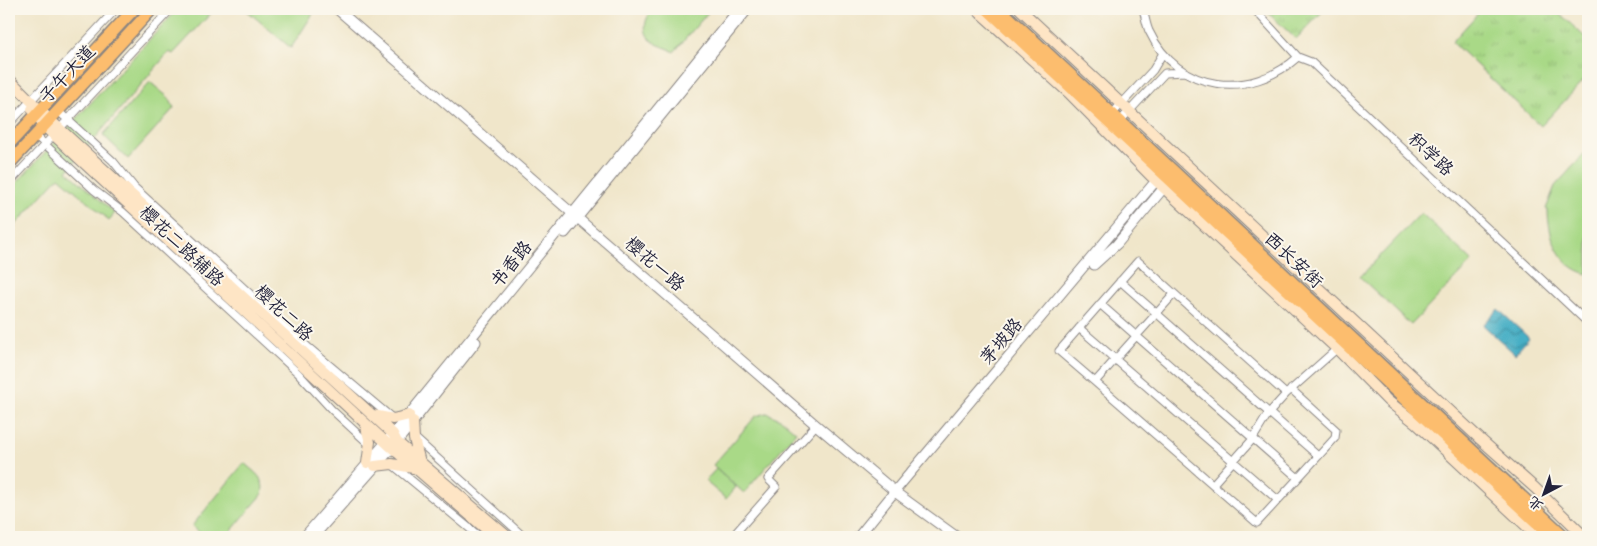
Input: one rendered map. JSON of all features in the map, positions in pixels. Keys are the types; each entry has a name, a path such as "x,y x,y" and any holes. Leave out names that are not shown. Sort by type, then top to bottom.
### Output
{"main road":[{"name":"子午大道","path":"9,144 134,9"},
{"name":"子午大道","path":"9,164 152,9"},
{"path":"976,9 1166,177"},
{"name":"西长安街","path":"987,9 1166,177 1341,346 1552,537"},
{"name":"西长安街","path":"1000,9 1121,112 1166,177 1565,537"},
{"path":"1020,9 1121,112 1535,488 1585,537"},
{"path":"9,79 29,103"},
{"path":"9,87 29,103"},
{"name":"樱花二路","path":"29,103 46,123 495,537"},
{"path":"1341,346 1388,401 1416,423 1538,537"},
{"path":"368,418 392,419 411,418 418,465 371,464 368,418"},
{"name":"樱花二路","path":"418,465 508,537"}],"street":[{"path":"9,124 116,9"},
{"path":"9,183 171,9"},
{"name":"樱花一路","path":"337,9 816,425 897,493 957,537"},
{"name":"书香路","path":"304,537 411,418 739,9"},
{"name":"书香路","path":"575,215 748,9"},
{"path":"1143,9 1148,31 1163,53 1179,67 1197,78"},
{"name":"积学路","path":"1254,9 1298,57 1310,62 1588,323"},
{"path":"1121,112 1153,70 1163,53"},
{"path":"1121,112 1165,74 1182,71 1197,78 1222,84 1249,84 1275,74 1298,57"},
{"name":"樱花二路辅路","path":"57,110 113,161 134,187 309,348 342,374 392,419"},
{"name":"樱花二路辅路","path":"35,135 94,190 123,212 298,373 332,410 370,444"},
{"name":"茅坡路","path":"866,537 897,493 1142,198 1166,177"},
{"name":"茅坡路","path":"858,537 1101,258 1116,244 1150,205 1166,177"},
{"path":"1142,198 1150,205"},
{"path":"1138,261 1174,294 1288,392 1336,430 1335,438 1258,523 1058,351 1138,261"},
{"path":"1120,281 1268,414 1318,456"},
{"path":"1095,382 1174,294"},
{"path":"1100,304 1252,440 1298,478"},
{"path":"1079,328 1278,500"},
{"path":"1214,484 1252,440 1268,414 1288,392 1341,346"},
{"path":"732,537 776,487 768,479 816,425"},
{"path":"414,437 524,537"},
{"name":"书香路","path":"313,537 371,464"},
{"path":"392,464 480,537"}],"green space":[{"path":"178,9 215,9 173,54 169,52 67,171 115,213 109,220 59,177 9,232 9,191"},
{"path":"245,9 316,9 291,48"},
{"path":"653,9 711,9 674,52 654,43 646,33 646,21"},
{"path":"1264,9 1325,9 1296,39"},
{"path":"1482,9 1555,9 1588,40 1588,76 1541,126 1452,42"},
{"path":"150,82 169,98 174,108 128,159 103,135"},
{"path":"1588,150 1588,274 1570,265 1557,249 1550,230 1548,210 1546,209 1555,186"},
{"path":"1421,213 1472,261 1411,325 1360,277"},
{"path":"767,413 782,420 796,432 744,493 713,465 756,416"},
{"path":"244,463 259,476 263,489 262,495 226,537 205,537 192,526"},
{"path":"716,469 736,487 726,499 705,481"}],"water":[{"path":"1498,309 1529,338 1515,354 1483,325"}]}
